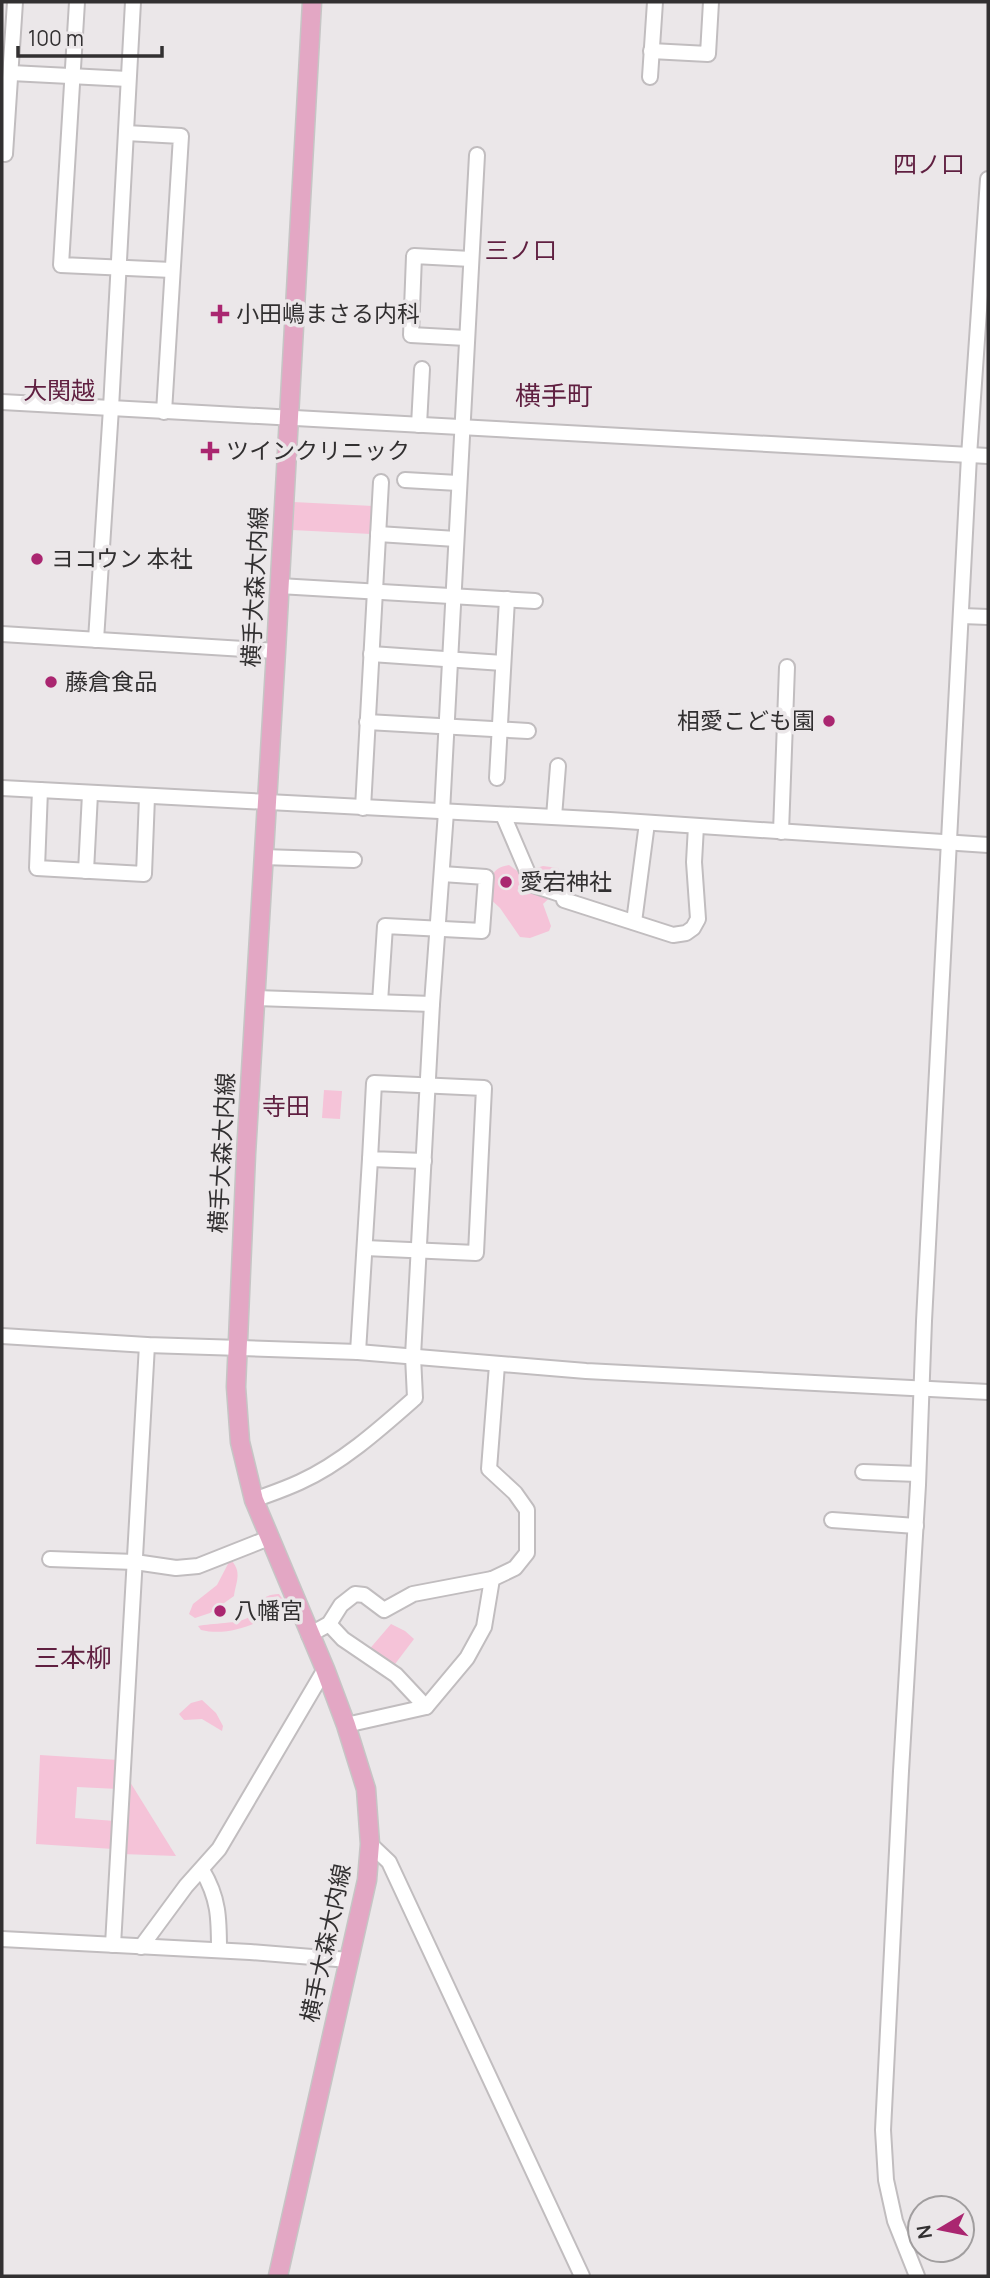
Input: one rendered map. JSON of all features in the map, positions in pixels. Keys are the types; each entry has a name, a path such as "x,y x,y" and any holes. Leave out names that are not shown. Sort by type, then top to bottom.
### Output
{"main road":[{"name":"横手大森大内線","path":"278,2276 367,1880 370,1844 366,1789 346,1725 254,1500 240,1442 236,1348 312,2"}],"street":[{"path":"2,153 5,153 15,2"},
{"path":"77,2 61,265 172,270"},
{"path":"96,640 132,2"},
{"path":"650,77 654,2"},
{"path":"651,51 708,54 711,2"},
{"path":"11,73 128,79"},
{"path":"125,132 181,136 164,412"},
{"path":"254,1500 316,1473 384,1426 415,1398 413,1356 432,1004 442,874 446,726 477,155"},
{"path":"917,2276 895,2221 886,2180 883,2130 970,456 988,179"},
{"path":"466,338 411,335 414,256 471,259"},
{"path":"419,425 422,369"},
{"path":"2,402 988,456"},
{"path":"405,481 458,483"},
{"path":"363,808 381,482"},
{"path":"378,534 456,539"},
{"path":"279,586 535,601"},
{"path":"497,778 507,599"},
{"path":"962,616 988,617"},
{"path":"2,634 276,651"},
{"path":"371,654 503,663"},
{"path":"781,832 787,667"},
{"path":"368,722 528,732"},
{"path":"554,817 558,766"},
{"path":"2,788 554,817 988,845"},
{"path":"40,790 37,869 144,874 147,797"},
{"path":"86,871 90,794"},
{"path":"503,815 533,885 563,895 564,900 673,935 686,933 698,919 694,873 696,826"},
{"path":"634,922 647,823"},
{"path":"263,857 354,860"},
{"path":"380,1002 385,926 482,931 486,877 442,874"},
{"path":"256,998 432,1004"},
{"path":"358,1352 374,1083 484,1088 477,1253 365,1248"},
{"path":"370,1159 424,1161"},
{"path":"2,1336 147,1345 358,1352 497,1365 988,1392"},
{"path":"113,1945 147,1345"},
{"path":"309,1634 329,1624 341,1605 355,1594 364,1595 384,1611 413,1594 492,1579 515,1567 527,1553 527,1510 515,1493 489,1469 497,1365"},
{"path":"863,1472 918,1474"},
{"path":"832,1520 916,1526"},
{"path":"50,1559 135,1562 176,1569 198,1566 269,1538"},
{"path":"346,1725 426,1707 467,1658 484,1627 492,1579"},
{"path":"329,1624 343,1639 396,1675 426,1707"},
{"path":"141,1947 186,1886 219,1849 325,1669"},
{"path":"370,1844 388,1862 582,2276"},
{"path":"202,1870 210,1884 219,1914 219,1950"},
{"path":"2,1939 219,1950 349,1960"}],"shaded area":[{"path":"293,502 373,506 371,534 292,530"},
{"path":"509,865 520,873 543,866 558,868 559,884 543,904 551,926 549,931 530,938 520,937 500,908 487,896 494,872"},
{"path":"324,1090 342,1091 340,1119 322,1118"},
{"path":"232,1561 238,1574 234,1596 210,1613 195,1618 189,1614 193,1604 217,1585"},
{"path":"279,1594 284,1601 283,1609 254,1624 223,1632 201,1630 198,1626 245,1619 254,1613 263,1599"},
{"path":"391,1624 414,1639 392,1668 367,1652"},
{"path":"202,1700 216,1713 223,1726 222,1731 202,1719 184,1720 179,1714 191,1703"},
{"path":"40,1755 119,1760 118,1789 77,1787 75,1818 115,1821 113,1849 36,1844"},
{"path":"126,1781 130,1782 176,1856 122,1854"}],"place":[{"name":"小田嶋まさる内科","path":"220,314"},
{"name":"ツインクリニック","path":"210,451"},
{"name":"ヨコウン 本社","path":"37,559"},
{"name":"藤倉食品","path":"51,682"},
{"name":"相愛こども園","path":"829,721"},
{"name":"愛宕神社","path":"506,882"},
{"name":"八幡宮","path":"220,1611"}],"district":[{"name":"四ノ口","path":"929,165"},
{"name":"三ノ口","path":"521,251"},
{"name":"大関越","path":"59,391"},
{"name":"横手町","path":"554,396"},
{"name":"寺田","path":"286,1107"},
{"name":"三本柳","path":"73,1658"}]}
